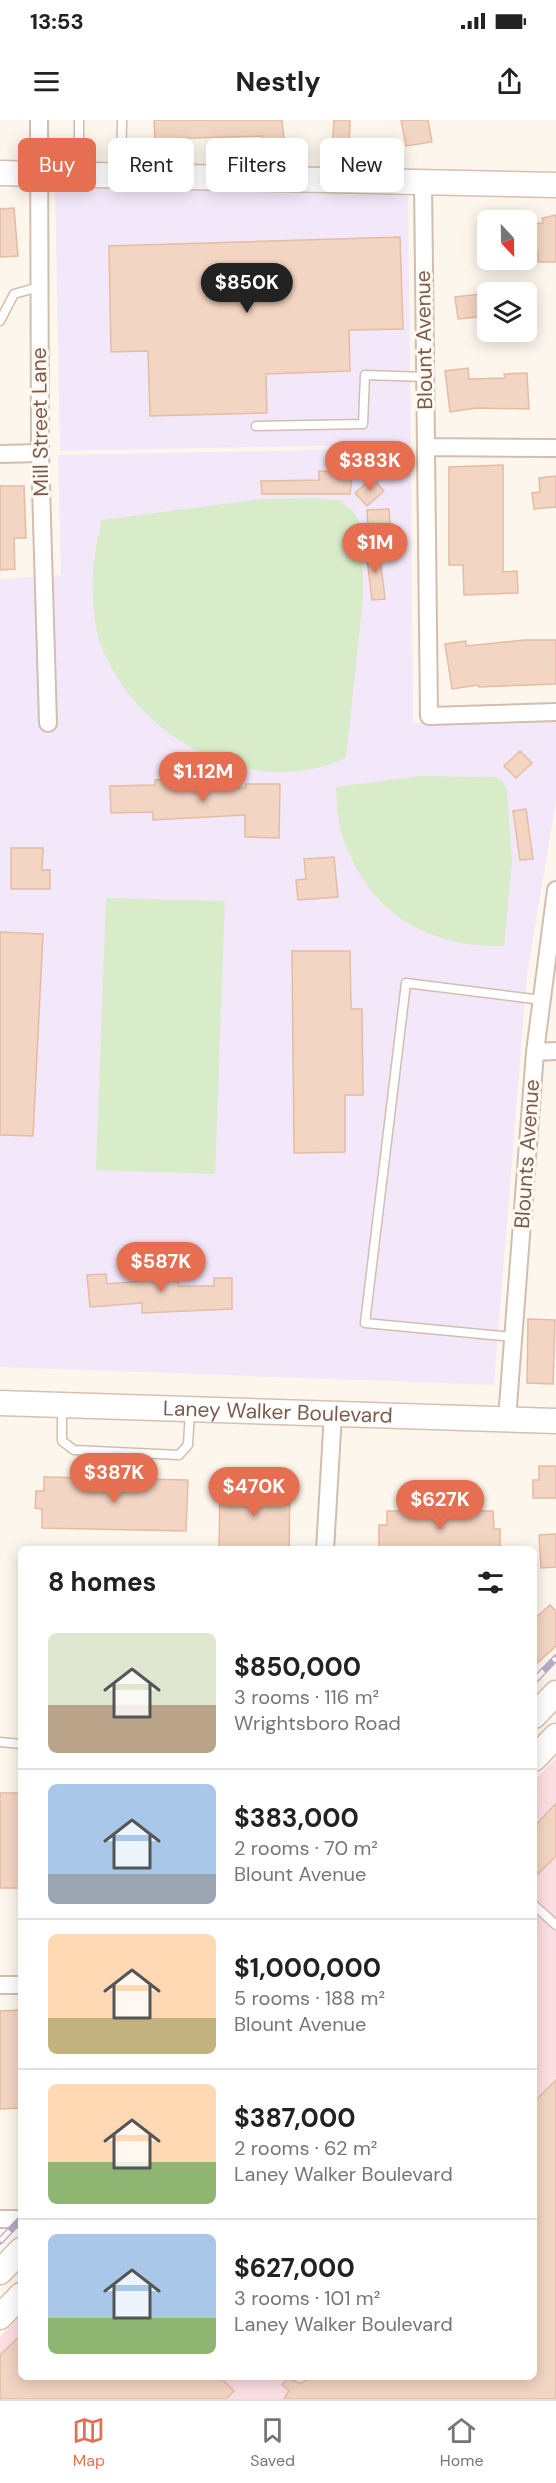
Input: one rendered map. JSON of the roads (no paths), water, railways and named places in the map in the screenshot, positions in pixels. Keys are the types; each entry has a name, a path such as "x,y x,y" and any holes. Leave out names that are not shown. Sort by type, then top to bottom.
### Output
{"main road":[{"path":"0,173 18,173"},
{"path":"194,176 556,185"},
{"name":"Laney Walker Boulevard","path":"0,1403 556,1420"},
{"path":"537,1713 556,1694"},
{"path":"537,1756 556,1736"},
{"path":"0,2272 18,2253"},
{"path":"0,2317 18,2298"}],"street":[{"name":"Mill Street Lane","path":"39,120 39,138"},
{"name":"Blount Avenue","path":"423,181 429,716 556,712"},
{"name":"Mill Street Lane","path":"38,192 40,453 48,723"},
{"path":"426,447 556,448"},
{"path":"0,454 40,453"},
{"name":"Blounts Avenue","path":"507,1419 536,1052 556,891"},
{"path":"536,1052 556,1051"},
{"path":"325,1546 333,1414"},
{"path":"0,1985 18,1985"},
{"path":"0,2219 18,2219"}],"lane":[{"path":"79,120 79,138"},
{"path":"122,120 122,138"},
{"path":"0,321 14,294 39,287"},
{"path":"256,426 363,424 365,375 424,377"},
{"path":"513,1337 365,1323 406,983 542,1000"},
{"path":"62,1405 62,1441 74,1450 179,1455 188,1445 190,1409"},
{"path":"0,1742 18,1744"},
{"path":"537,1908 556,1925"}],"railway":[{"path":"537,1678 556,1658"},
{"path":"0,2241 18,2222"}]}
